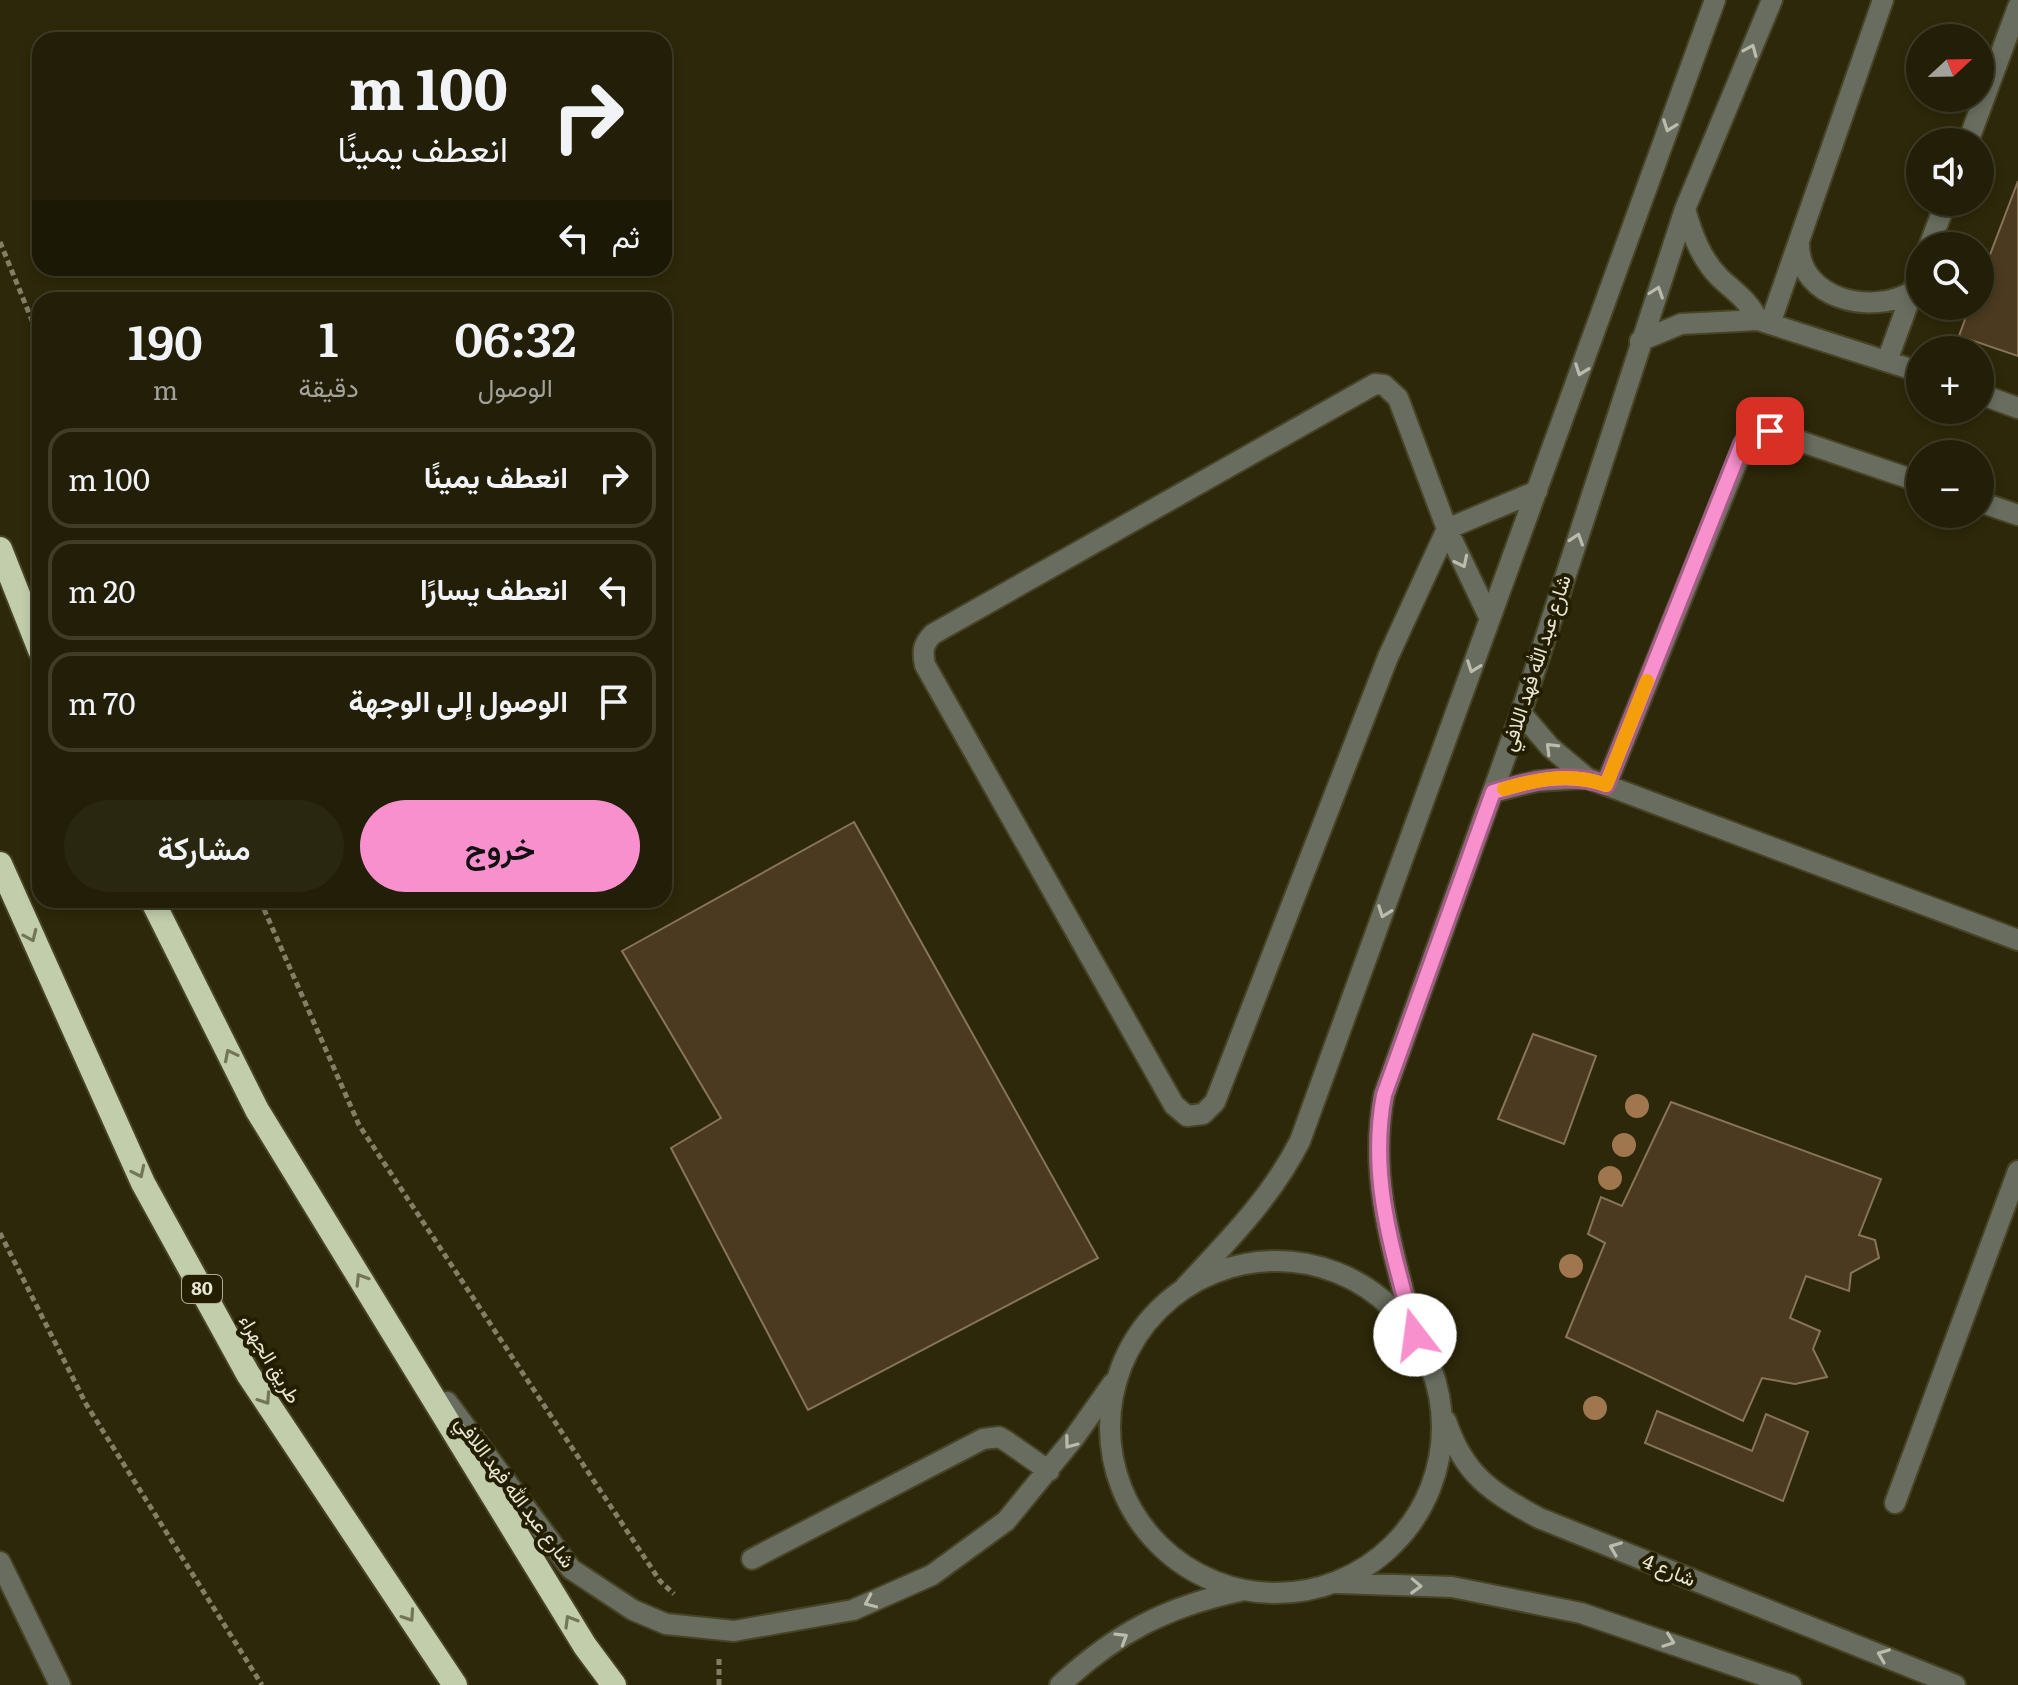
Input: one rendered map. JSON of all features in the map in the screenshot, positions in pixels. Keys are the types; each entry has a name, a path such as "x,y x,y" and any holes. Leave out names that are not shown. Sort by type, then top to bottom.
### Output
{"highway":[{"path":"0,549 32,630"},
{"name":"طريق الجهراء","path":"0,864 143,1183 248,1374 455,1685"},
{"path":"156,908 257,1110 585,1646 614,1685"}],"street":[{"path":"1240,1591 1190,1570 1148,1535 1127,1500 1120,1488 1109,1434 1116,1380 1131,1343 1155,1312 1185,1287 1254,1213 1284,1172 1300,1141 1715,0"},
{"name":"شارع عبد الله فهد اللافي","path":"1415,1335 1382,1210 1378,1131 1384,1095 1521,713 1685,209 1772,0"},
{"path":"1764,322 1799,240 1883,0"},
{"path":"1973,128 2018,7"},
{"path":"1685,209 1691,231 1709,265 1764,322"},
{"path":"1799,240 1799,257 1808,277 1830,292 1859,304 1895,302 1906,295"},
{"path":"1887,361 1906,310"},
{"path":"1640,341 1681,324 1764,322 1906,367"},
{"path":"1490,619 1447,529 1398,398 1384,385 1375,384 933,634 925,643 922,654 925,665 1174,1105 1187,1116 1203,1114 1215,1102 1388,657 1447,529 1537,491"},
{"path":"1994,399 2018,408"},
{"path":"1596,781 1748,435 1758,430 1770,431 1906,477"},
{"path":"1994,507 2018,515"},
{"path":"1521,713 1561,758 1596,781 2018,940"},
{"path":"1493,792 1537,781 1596,781"},
{"path":"1895,1503 2018,1174"},
{"path":"1185,1287 1232,1265 1284,1259 1335,1270 1380,1296 1415,1335"},
{"name":"شارع عبد الله فهد اللافي","path":"382,1314 571,1569 633,1610 666,1624 714,1630 734,1631 853,1610 932,1575 1006,1521 1049,1471 1116,1380"},
{"name":"شارع 4","path":"1415,1335 1430,1364 1458,1450 1474,1476 1491,1492 1539,1518 1955,1685"},
{"path":"1338,1583 1387,1552 1423,1507 1441,1452 1440,1394"},
{"path":"752,1559 983,1439 999,1437 1049,1471"},
{"path":"0,1562 60,1685"},
{"path":"1060,1685 1089,1658 1154,1617 1189,1602 1240,1591 1290,1594 1338,1583 1452,1587 1581,1613 1791,1685"}],"path":[{"path":"0,242 32,320"},
{"path":"264,908 359,1125 660,1581 714,1630"},
{"path":"0,1233 86,1404 262,1685"}],"building":[{"path":"2018,181 2018,356 1994,348 1994,336 1959,336 1965,320 1994,320 1994,244"},
{"path":"854,822 1098,1258 808,1410 671,1148 721,1118 622,951"},
{"path":"1533,1034 1596,1056 1564,1144 1498,1119"},
{"path":"1671,1102 1881,1179 1859,1235 1875,1240 1879,1258 1851,1273 1849,1291 1806,1276 1790,1318 1820,1331 1813,1349 1827,1377 1795,1384 1762,1378 1743,1421 1566,1337 1605,1243 1588,1234 1601,1197 1622,1206"},
{"path":"1657,1411 1752,1451 1766,1414 1808,1432 1783,1501 1645,1443"}],"slow traffic":[{"path":"1504,789 1570,777 1587,778 1606,785 1647,681"}],"route":[{"path":"1415,1335 1382,1210 1377,1163 1378,1131 1384,1095 1493,792 1570,777 1587,778 1606,785 1742,444 1748,435 1758,430 1770,431"}]}
